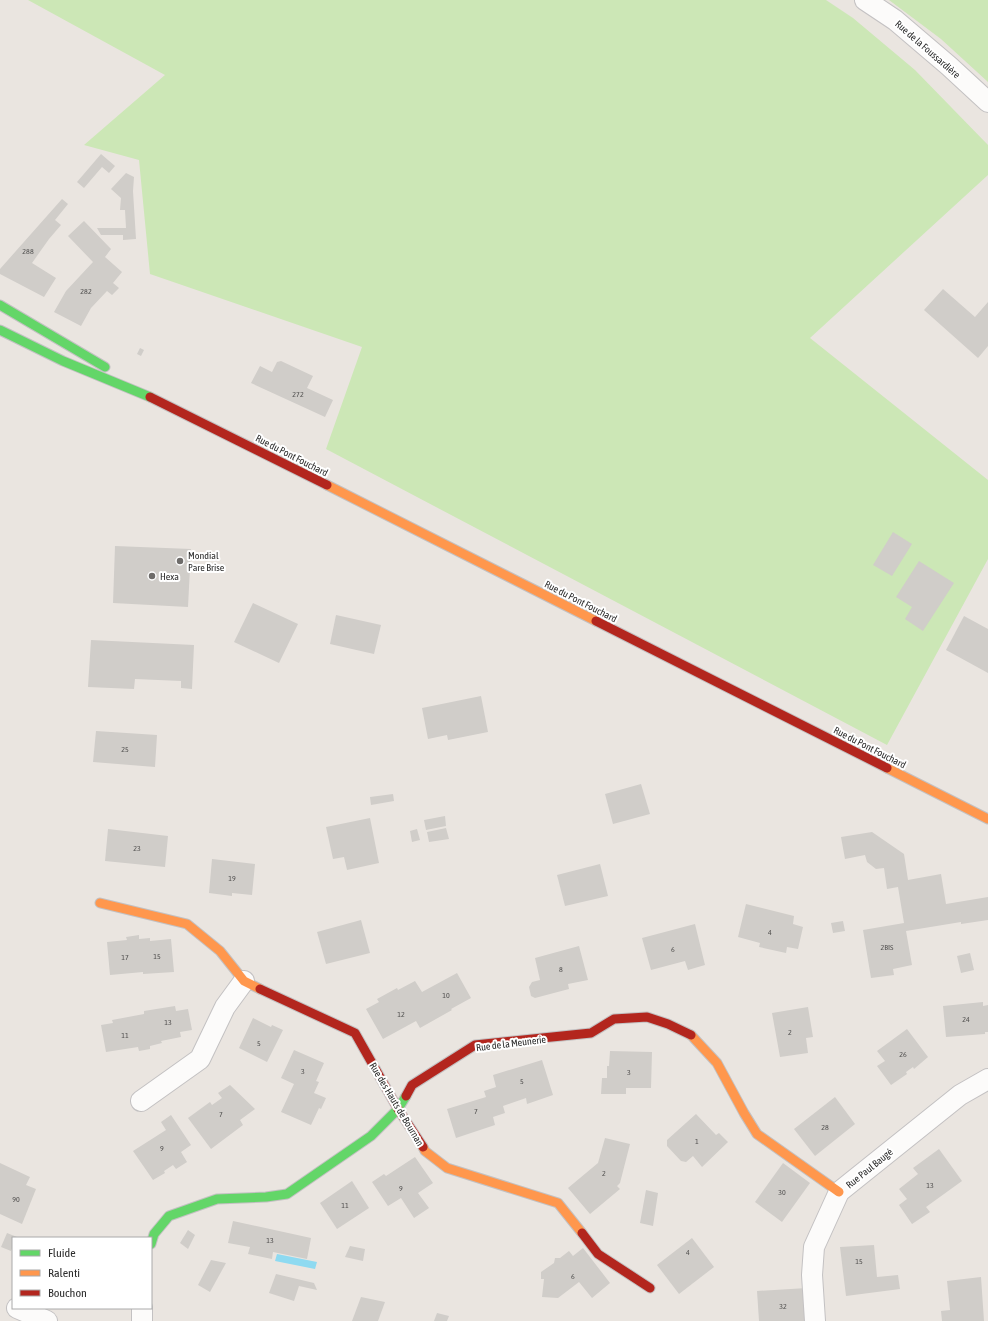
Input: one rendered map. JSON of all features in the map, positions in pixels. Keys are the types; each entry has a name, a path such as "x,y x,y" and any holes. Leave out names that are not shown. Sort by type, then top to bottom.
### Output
{"street":[{"name":"Rue de la Foussardière","path":"865,0 895,20 949,66 988,102"},
{"name":"Rue du Pont Fouchard","path":"0,305 164,403"},
{"name":"Rue du Pont Fouchard","path":"0,330 63,361 164,403 988,819"},
{"name":"Rue des Hauts de Bournan","path":"100,903 187,924 220,951 244,982 355,1033 398,1109 425,1152 447,1168 558,1203 598,1254 650,1288"},
{"path":"141,1101 200,1059 225,1006 244,982"},
{"name":"Rue de la Meunerie","path":"152,1241 154,1234 169,1216 217,1199 266,1197 287,1194 371,1136 398,1109 412,1085 475,1046 591,1033 614,1019 647,1017 668,1024 693,1036 717,1063 757,1134 839,1192"},
{"name":"Rue Paul Baugé","path":"815,1321 812,1275 814,1247 839,1192 960,1095 988,1079"},
{"path":"0,1301 12,1306"},
{"path":"18,1309 47,1321"},
{"path":"142,1309 142,1321"}],"green space":[{"path":"28,0 826,0 853,18 915,70 988,145 988,175 810,338 988,480 988,559 887,745 326,449 362,347 150,274 139,160 84,145 165,75"},
{"path":"889,0 988,0 988,82 941,39"}],"water":[{"path":"277,1254 317,1262 315,1269 275,1261"}],"building":[{"path":"101,154 115,166 109,173 102,167 84,188 77,182"},
{"path":"126,173 134,177 133,191 136,239 123,240 123,235 101,235 97,228 126,228 125,210 120,210 121,198 111,189"},
{"path":"62,199 68,204 55,220 61,225 32,263 56,278 44,297 0,274 0,269"},
{"path":"84,221 111,249 105,257 122,272 113,283 119,288 112,295 107,291 91,308 81,326 54,312 66,291 93,262 68,236"},
{"path":"943,289 975,317 988,302 988,346 978,358 924,310"},
{"path":"140,348 144,350 141,356 137,354"},
{"path":"281,361 313,376 307,388 333,400 325,417 251,383 260,366 272,372 277,362"},
{"path":"893,532 912,544 892,576 873,565"},
{"name":"Hexa","path":"115,546 191,549 188,607 113,603"},
{"path":"919,561 954,583 923,631 905,619 912,607 896,597"},
{"path":"253,603 298,624 279,663 234,642"},
{"path":"336,615 381,625 374,654 330,644"},
{"path":"964,616 988,629 988,673 946,650"},
{"path":"91,640 194,645 192,689 181,688 181,681 135,679 134,689 88,687"},
{"path":"481,696 488,732 448,740 447,735 428,739 422,708"},
{"path":"96,731 157,735 155,767 93,762"},
{"path":"641,784 650,814 613,824 605,794"},
{"path":"393,794 394,801 371,805 370,797"},
{"path":"445,816 446,826 426,830 424,820"},
{"path":"370,818 379,863 347,870 344,857 333,859 326,827"},
{"path":"446,828 449,839 429,842 427,832"},
{"path":"108,829 168,836 165,867 105,861"},
{"path":"417,829 420,840 412,842 410,831"},
{"path":"872,832 904,854 908,880 941,874 946,904 988,897 988,920 961,924 961,922 906,931 912,965 893,969 894,975 871,978 863,930 904,923 898,887 887,889 884,868 876,869 867,862 865,855 845,859 841,837"},
{"path":"212,859 255,864 252,895 232,893 232,896 209,893"},
{"path":"600,864 608,896 565,906 557,875"},
{"path":"746,904 794,916 793,924 803,927 798,949 787,947 786,953 759,947 760,943 738,937"},
{"path":"361,920 370,953 326,964 317,932"},
{"path":"843,921 845,931 833,933 831,923"},
{"path":"695,924 705,965 688,970 685,961 651,970 642,938"},
{"path":"139,935 139,939 150,938 150,941 171,939 174,972 143,974 143,972 110,975 107,942 127,940 126,937"},
{"path":"579,946 588,980 568,984 569,989 535,998 531,996 529,987 532,982 540,980 535,958"},
{"path":"970,953 974,970 961,973 957,956"},
{"path":"457,973 471,998 420,1028 416,1021 383,1039 366,1009 379,1002 377,999 397,988 398,990 415,981 422,992"},
{"path":"983,1002 983,1006 988,1005 988,1032 985,1032 985,1034 946,1037 943,1006"},
{"path":"175,1006 176,1011 188,1009 192,1030 180,1032 181,1037 161,1041 162,1043 150,1046 150,1049 139,1051 138,1047 106,1052 101,1025 113,1023 112,1020 144,1014 144,1011"},
{"path":"808,1007 813,1037 806,1038 808,1053 780,1057 772,1013"},
{"path":"253,1018 271,1027 272,1025 283,1030 267,1062 239,1048"},
{"path":"907,1029 928,1057 914,1069 913,1067 906,1072 907,1074 891,1085 877,1066 885,1061 877,1051"},
{"path":"294,1050 324,1063 316,1081 319,1082 314,1093 326,1098 321,1109 319,1108 311,1125 281,1112 294,1084 281,1078"},
{"path":"610,1051 652,1052 651,1088 626,1088 626,1094 601,1094 602,1078 607,1078 607,1066 609,1066"},
{"path":"542,1060 553,1095 527,1104 526,1098 503,1106 505,1113 493,1117 495,1125 456,1138 447,1109 486,1097 484,1091 496,1087 493,1075"},
{"path":"230,1085 255,1109 240,1120 243,1125 211,1149 188,1118 210,1102 212,1105 222,1098 218,1093"},
{"path":"835,1097 855,1124 815,1156 794,1129"},
{"path":"696,1114 716,1135 719,1133 728,1142 702,1167 693,1156 686,1162 681,1161 667,1146 667,1140"},
{"path":"171,1115 191,1145 181,1152 187,1162 176,1169 173,1165 164,1171 165,1173 153,1180 133,1151 166,1130 161,1122"},
{"path":"605,1138 630,1144 620,1183 617,1186 620,1189 590,1214 568,1188 598,1163"},
{"path":"939,1149 962,1181 926,1207 930,1212 912,1224 899,1205 907,1199 899,1189 918,1174 913,1168"},
{"path":"415,1157 433,1183 418,1193 429,1208 414,1218 401,1198 388,1206 372,1182 384,1174 386,1176"},
{"path":"0,1163 30,1177 26,1185 36,1189 22,1224 0,1214"},
{"path":"783,1163 810,1183 782,1222 755,1202"},
{"path":"352,1181 369,1208 337,1229 320,1203"},
{"path":"646,1190 658,1193 653,1226 640,1223"},
{"path":"233,1221 311,1238 307,1259 273,1252 272,1259 248,1254 250,1247 228,1243"},
{"path":"188,1230 195,1235 188,1249 180,1243"},
{"path":"7,1233 17,1237 12,1237 11,1251 1,1247"},
{"path":"692,1238 714,1267 679,1294 657,1265"},
{"path":"874,1245 877,1277 898,1275 900,1289 846,1296 840,1247"},
{"path":"350,1246 365,1249 363,1261 345,1257"},
{"path":"583,1248 610,1283 592,1298 579,1282 558,1298 542,1297 544,1279 541,1279 541,1272 554,1263 555,1258 560,1258 569,1251 573,1256"},
{"path":"211,1260 226,1263 210,1292 198,1285"},
{"path":"276,1274 314,1283 317,1290 299,1286 294,1301 269,1293"},
{"path":"981,1277 984,1321 942,1321 941,1311 950,1310 947,1281"},
{"path":"807,1288 809,1321 759,1321 757,1291"},
{"path":"361,1297 385,1302 378,1321 352,1321"},
{"path":"437,1313 449,1316 447,1321 434,1321"}],"traffic: fast":[{"path":"0,305 105,367"},
{"path":"0,330 63,361 150,397"},
{"path":"152,1241 154,1234 169,1216 217,1199 266,1197 287,1194 371,1136 398,1109 406,1096"}],"traffic: slow":[{"path":"327,485 596,621"},
{"path":"887,768 988,819"},
{"path":"100,903 187,924 220,951 244,981 260,989"},
{"path":"691,1035 717,1063 757,1134 839,1192"},
{"path":"423,1147 425,1151 447,1168 558,1203 582,1233"}],"traffic: jam":[{"path":"150,397 327,485"},
{"path":"596,621 887,768"},
{"path":"260,989 355,1033 398,1109 423,1147"},
{"path":"406,1096 412,1085 475,1045 591,1033 614,1019 647,1017 668,1024 691,1035"},
{"path":"582,1233 598,1254 650,1288"}],"place":[{"name":"Mondial Pare Brise","path":"180,561"},
{"name":"Hexa","path":"152,576"}]}
